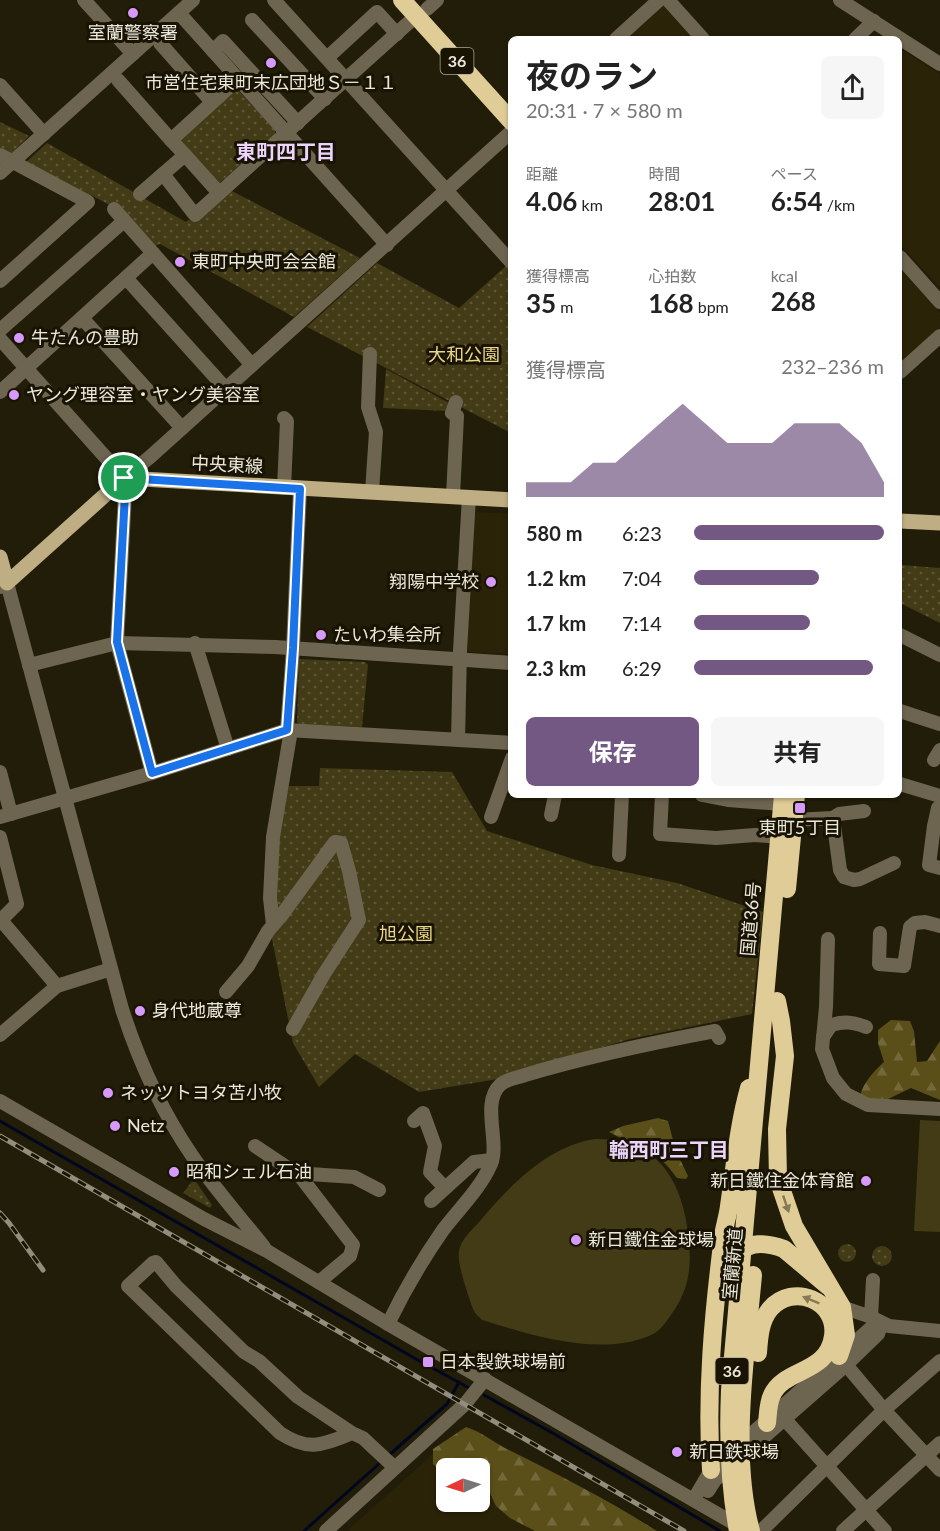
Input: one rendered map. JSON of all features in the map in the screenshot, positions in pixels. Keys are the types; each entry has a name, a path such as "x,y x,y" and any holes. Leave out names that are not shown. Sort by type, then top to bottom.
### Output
{"highway":[{"name":"36","path":"402,0 425,6 508,99"},
{"name":"36","path":"425,6 508,117"},
{"name":"国道36号","path":"745,1211 743,1111 761,1046 779,837 787,798"},
{"name":"国道36号","path":"777,1001 793,820 787,798"},
{"name":"室蘭新道","path":"738,1531 728,1435 730,1390 745,1211 777,1001"},
{"path":"777,1001 782,1021 785,1056 777,1129 778,1179 794,1226 842,1307 846,1335 843,1361"},
{"name":"室蘭新道","path":"745,1211 742,1436 749,1531"},
{"path":"711,1470 709,1429 711,1362 723,1234 745,1211"},
{"path":"727,1531 718,1431 723,1340 731,1270 741,1251 750,1246 764,1244 784,1249 828,1286"},
{"path":"762,1531 754,1459 754,1396 760,1334 770,1309 778,1302 789,1297 800,1296 813,1299 825,1306 832,1321 833,1335 830,1348 824,1357 813,1366 777,1388 771,1396 777,1418"}],"main road":[{"name":"中央東線","path":"124,478 508,500"},
{"path":"3,585 124,478"},
{"path":"902,521 940,523"},
{"path":"0,557 3,585"}],"street":[{"path":"84,0 133,54"},
{"path":"0,174 193,0"},
{"path":"274,0 508,259"},
{"path":"619,36 659,0"},
{"path":"668,0 700,36"},
{"path":"840,0 897,36"},
{"path":"163,174 190,216 287,133 425,6"},
{"path":"327,58 377,12 397,34"},
{"path":"179,13 387,244"},
{"path":"252,20 325,99"},
{"path":"858,36 874,21"},
{"path":"902,39 940,64"},
{"path":"213,51 223,42 298,123"},
{"path":"160,43 213,102"},
{"path":"171,140 238,79"},
{"path":"118,80 219,193"},
{"path":"0,85 44,134"},
{"path":"124,478 508,135"},
{"path":"0,155 91,199 0,281"},
{"path":"140,194 185,155"},
{"path":"114,209 252,365"},
{"path":"0,330 124,221"},
{"path":"0,392 153,253"},
{"path":"902,259 940,302"},
{"path":"126,278 226,388"},
{"path":"82,318 182,428"},
{"path":"902,370 940,336"},
{"path":"0,339 124,478 117,642 152,773"},
{"path":"370,354 368,407 376,432 372,492"},
{"path":"453,496 457,416 452,413 456,402"},
{"path":"284,418 287,421 284,488"},
{"path":"273,925 270,898 273,837 290,736 287,730 300,489"},
{"path":"458,740 460,651 469,497"},
{"path":"3,585 29,665 111,969 134,1044 165,1111 204,1172 267,1251"},
{"path":"902,636 940,655"},
{"path":"29,665 117,642 293,648 508,663"},
{"path":"195,643 228,749"},
{"path":"902,712 940,724"},
{"path":"0,772 6,816 65,800 287,730 508,743"},
{"path":"491,817 508,769"},
{"path":"902,785 940,796"},
{"path":"551,815 554,798"},
{"path":"619,855 622,798"},
{"path":"662,798 660,834 716,838 755,835 779,837"},
{"path":"718,798 728,800 787,798"},
{"path":"940,809 938,808 934,826 929,865 940,868"},
{"path":"793,820 833,818 838,814 864,812"},
{"path":"833,818 840,870 844,877 860,879 894,863"},
{"path":"0,837 17,904 1,919 57,986"},
{"path":"226,992 248,966 268,931 335,842 341,843 359,920 324,974 293,1029"},
{"path":"880,933 879,964 904,966 910,927 915,923 925,922 940,926"},
{"path":"828,939 822,1049 826,1065 833,1078 846,1094 868,1105 940,1109"},
{"path":"0,1035 57,986 111,969"},
{"path":"823,1037 831,1025 841,1022 849,1021 866,1027"},
{"path":"388,1324 406,1287 444,1229 488,1171 494,1150 492,1103 500,1085 618,1049 715,1031 719,1038"},
{"path":"0,1101 204,1219 267,1251 388,1324 749,1531"},
{"path":"414,1121 423,1113 435,1146 430,1172 445,1188"},
{"path":"255,1146 300,1176 353,1245 350,1256 319,1282"},
{"path":"431,1201 474,1162 492,1160"},
{"path":"295,1173 354,1177 379,1190"},
{"path":"352,1433 320,1444 295,1443 280,1433 128,1286 156,1262 176,1286 244,1352 259,1360 298,1397 363,1438 388,1462"},
{"path":"697,1501 711,1470 777,1418 843,1361 872,1327 877,1320 873,1280"},
{"path":"842,1307 877,1320 940,1331"},
{"path":"843,1361 884,1410 940,1470"},
{"path":"762,1531 884,1410 940,1361"},
{"path":"326,1531 388,1462 465,1404 485,1379"},
{"path":"697,1501 777,1418"},
{"path":"777,1418 828,1467 885,1531"},
{"path":"843,1531 940,1443"}],"shaded area":[{"path":"663,5 692,36 629,36"},
{"path":"902,50 940,74 940,288 902,246"},
{"path":"902,269 940,313 940,328 902,360"},
{"name":"翔陽中学校","path":"477,512 508,514 508,654 469,652 467,650 473,514"},
{"path":"461,1429 637,1531 347,1531"}],"green space":[{"path":"235,90 239,91 275,130 275,135 218,184 180,140"},
{"path":"0,122 29,136 9,156 0,151"},
{"path":"47,143 186,222 188,220 196,222 230,190 360,258 294,317 160,244 155,246 126,214 91,195 88,199 24,164"},
{"name":"大和公園","path":"377,263 459,308 507,265 508,431 307,327"},
{"path":"386,369 449,403 447,411 383,408"},
{"path":"902,565 940,568 940,623 902,604"},
{"path":"299,659 365,662 368,665 362,727 299,724 297,722"},
{"name":"旭公園","path":"320,768 452,772 487,831 592,865 677,883 763,912 752,1014 630,1039 492,1080 419,1092 355,1054 319,1087 293,1043 272,939 275,852 285,786 319,786"},
{"path":"891,1020 910,1021 914,1031 917,1062 927,1061 940,1041 940,1100 911,1088 884,1101 862,1099 860,1096 869,1078 884,1062 878,1043 878,1030"},
{"path":"658,1118 668,1121 676,1151 688,1176 686,1179 677,1178 670,1168 646,1150 609,1132 623,1126"},
{"path":"920,1120 940,1121 940,1232 914,1231"},
{"name":"新日鐵住金球場","path":"595,1139 636,1146 651,1155 664,1167 681,1199 686,1218 690,1258 687,1283 675,1309 655,1333 635,1341 614,1344 568,1342 545,1338 482,1320 473,1309 461,1271 459,1251 464,1239 504,1194 531,1170 561,1150"},
{"path":"194,1179 212,1205 210,1208 183,1193"},
{"path":"847,1244 853,1247 856,1253 853,1259 847,1262 841,1259 838,1253 841,1247"},
{"path":"882,1246 889,1249 892,1256 889,1263 882,1266 875,1263 872,1256 875,1249"},
{"path":"466,1427 585,1489 657,1531 535,1531 510,1518 496,1506 490,1493 490,1458 436,1458 436,1467 433,1464 433,1449"}],"waterway":[{"path":"0,1121 471,1389"},
{"path":"388,1456 447,1404 459,1382"},
{"path":"484,1395 720,1531"},
{"path":"304,1531 381,1462"}],"railway":[{"path":"0,1136 684,1531"},
{"path":"0,1213 43,1270"}],"place":[{"name":"室蘭警察署","path":"133,13"},
{"name":"市営住宅東町末広団地Ｓ－１１","path":"271,63"},
{"name":"東町中央町会会館","path":"180,262"},
{"name":"牛たんの豊助","path":"19,338"},
{"name":"ヤング理容室・ヤング美容室","path":"14,395"},
{"name":"翔陽中学校","path":"491,582"},
{"name":"たいわ集会所","path":"321,635"},
{"name":"東町5丁目","path":"800,808"},
{"name":"身代地蔵尊","path":"140,1011"},
{"name":"ネッツトヨタ苫小牧","path":"108,1093"},
{"name":"Netz","path":"115,1126"},
{"name":"昭和シェル石油","path":"174,1172"},
{"name":"新日鐵住金体育館","path":"866,1181"},
{"name":"新日鐵住金球場","path":"576,1240"},
{"name":"日本製鉄球場前","path":"428,1362"},
{"name":"新日鉄球場","path":"677,1452"}],"district":[{"name":"東町四丁目","path":"286,152"},
{"name":"輪西町三丁目","path":"669,1150"}],"route":[{"path":"124,478 300,489 287,730 152,773 117,642 124,478"}]}
